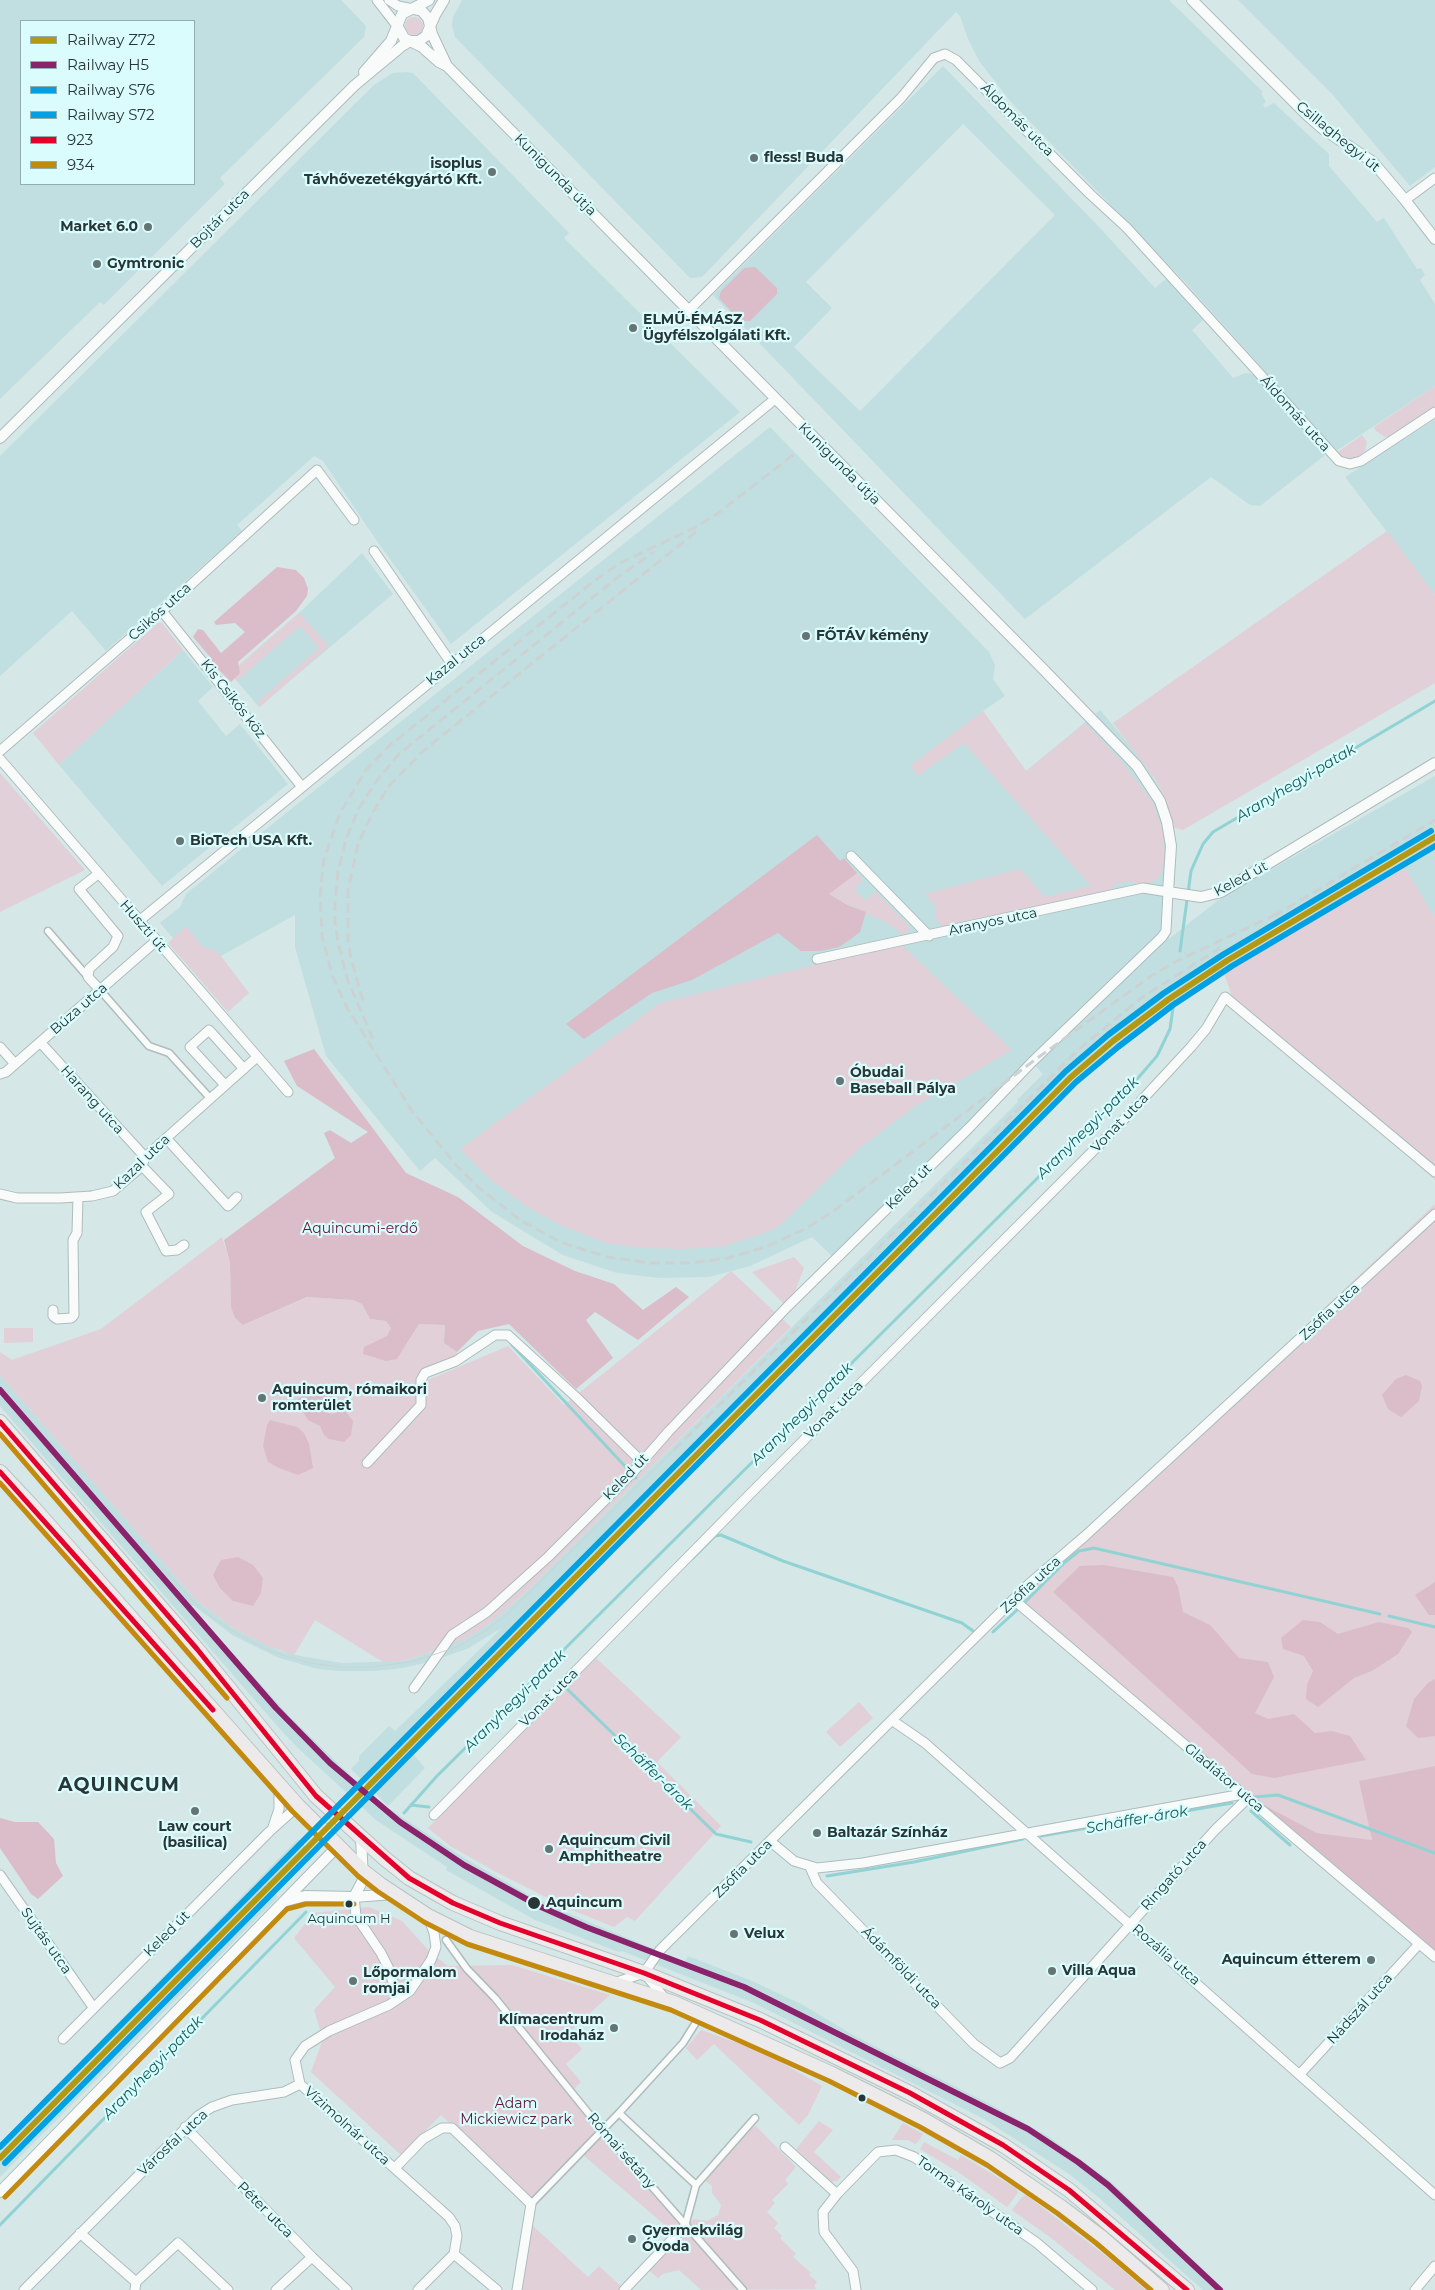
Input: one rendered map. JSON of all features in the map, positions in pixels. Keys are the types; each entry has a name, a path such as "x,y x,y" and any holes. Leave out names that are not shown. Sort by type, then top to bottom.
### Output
{"main road":[{"path":"0,1422 197,1649 316,1796 361,1838 410,1878 467,1909 500,1923 644,1973 744,2013 910,2093 1003,2145 1069,2190 1187,2290"},
{"path":"0,1472 298,1806 363,1871 394,1894 428,1916 470,1937 504,1950 614,1982 666,2000 739,2031 924,2120 966,2144 1061,2207 1101,2236 1162,2290"}],"street":[{"name":"Kunigunda útja","path":"377,0 398,28 402,37 422,47 439,62 447,66"},
{"name":"Kunigunda útja","path":"389,0 398,6 422,11 426,15 434,39 447,66 775,400 1044,670 1136,766 1160,802 1167,822 1173,893"},
{"path":"398,28 402,14 429,0"},
{"path":"410,41 424,38 444,0"},
{"name":"Csillaghegyi út","path":"1192,0 1308,116 1328,132 1367,157 1405,200 1435,239"},
{"name":"Bojtár utca","path":"355,85 398,28"},
{"name":"Bojtár utca","path":"0,438 355,85 410,41"},
{"name":"Áldomás utca","path":"688,311 901,98 934,58 939,55 950,55 1126,228 1334,458 1344,463 1361,461 1435,412"},
{"path":"1405,200 1435,178"},
{"name":"Kazal utca","path":"139,921 775,400"},
{"name":"Csikós utca","path":"0,751 162,611 317,470 354,520"},
{"path":"374,551 451,664"},
{"name":"Kis Csikós köz","path":"162,611 302,787"},
{"name":"Huszti út","path":"0,760 288,1092"},
{"name":"Keled út","path":"414,1688 452,1635 487,1612 520,1584 631,1474 781,1313 1032,1062 1162,937 1166,931 1173,893 1200,896 1214,895 1435,763"},
{"path":"850,856 929,936"},
{"path":"88,976 92,965 113,947 118,939 116,931 80,888 98,874"},
{"name":"Aranyos utca","path":"817,959 1143,888 1173,893"},
{"path":"48,931 149,1046 169,1053 210,1098"},
{"name":"Búza utca","path":"0,1074 15,1064 156,941"},
{"name":"Vonat utca","path":"434,1815 1114,1130 1194,1043 1225,997 1435,1172"},
{"path":"225,1086 190,1047 209,1030 244,1069"},
{"name":"Harang utca","path":"40,1042 143,1161 169,1194 146,1212 166,1251 177,1250 184,1245"},
{"path":"0,1047 15,1064"},
{"name":"Kazal utca","path":"0,1194 18,1198 78,1197 113,1191 166,1138 257,1057"},
{"path":"166,1138 228,1206 237,1197"},
{"path":"53,1310 53,1316 57,1319 71,1318 74,1315 72,1240 77,1233 78,1197"},
{"name":"Zsófia utca","path":"644,1973 660,1950 1014,1600 1435,1214"},
{"path":"367,1463 421,1405 421,1380 424,1373 456,1361 495,1334 508,1335 576,1396 642,1462"},
{"name":"Gladiátor utca","path":"1014,1600 1435,1957"},
{"name":"Rozália utca","path":"893,1721 925,1744 1026,1832 1435,2194"},
{"name":"Keled út","path":"272,1830 279,1809 279,1784"},
{"path":"770,1841 794,1861 810,1867 863,1863 1026,1832 1245,1796"},
{"name":"Ringató utca","path":"1000,2063 1015,2052 1245,1796"},
{"name":"Keled út","path":"63,2038 92,2007 298,1806"},
{"path":"361,1838 363,1871 360,1888 354,1897 356,1916 381,1953 389,1969 398,1999"},
{"path":"0,2192 338,1846"},
{"name":"Ádámföldi utca","path":"810,1867 817,1883 974,2044 1000,2063"},
{"name":"Sujtás utca","path":"0,1875 92,2007"},
{"path":"305,1880 318,1897"},
{"path":"283,1902 305,1896 354,1897 394,1894"},
{"path":"300,2084 295,2060 304,2046 328,2031 389,2006 410,1991 431,1960 436,1947 434,1933 428,1916"},
{"name":"Római sétány","path":"446,1940 602,2130 743,2290"},
{"name":"Nádszál utca","path":"1300,2074 1419,1944"},
{"path":"614,1982 644,1973 666,2000"},
{"path":"517,2290 531,2204 619,2113 683,2043 695,2024"},
{"name":"Városfal utca","path":"24,2290 185,2127 212,2107 232,2100 284,2092 300,2084"},
{"name":"Vízimolnár utca","path":"300,2084 449,2217 455,2226 457,2236 454,2254"},
{"path":"619,2113 696,2185"},
{"path":"624,2290 685,2226 696,2185 755,2118"},
{"name":"Péter utca","path":"185,2127 312,2257 347,2290"},
{"name":"Vízimolnár utca","path":"395,2168 423,2139 442,2128 452,2128 531,2204"},
{"path":"785,2147 836,2194"},
{"name":"Torma Károly utca","path":"856,2290 853,2271 824,2232 823,2212 836,2194 878,2152 896,2150 914,2157 1037,2243 1092,2290"},
{"path":"80,2233 136,2286 178,2243 228,2290"},
{"path":"418,2290 454,2254 496,2290"},
{"path":"276,2290 312,2257"},
{"path":"1415,2290 1435,2266"}],"shaded area":[{"path":"0,0 341,0 366,26 364,37 220,178 225,184 104,305 100,302 0,399"},
{"path":"462,0 1169,0 1263,92 1261,93 1266,102 1263,104 1265,108 1274,103 1329,154 1329,166 1377,222 1384,218 1417,269 1421,268 1425,275 1420,280 1435,304 1435,386 1336,451 1331,451 1263,372 1264,370 1184,281 1011,102 979,61 968,39 960,16 956,12 702,277 690,278 455,37 452,25 453,17"},
{"path":"1238,0 1435,0 1435,167 1410,186 1332,94"},
{"path":"943,66 1100,228 1155,288 1166,279 1203,320 1192,330 1233,378 1246,373 1255,375 1325,455 1260,506 1250,505 1211,477 1025,619 713,295","holes":["963,124 1055,215 860,411 794,347 832,308 806,282"]},
{"path":"393,73 413,73 569,233 564,238 740,412 451,644 377,541 323,461 314,456 237,525 242,531 106,651 72,611 0,676 0,456 374,85"},
{"path":"1435,419 1435,595 1345,477"},
{"path":"770,427 989,652 995,665 993,679 1005,696 983,711 1026,771 1100,710 1140,757 1163,793 1172,827 1169,939 1221,898 1435,776 1435,918 1404,869 1188,993 1156,1014 1117,1045 1074,1082 594,1568 589,1578 414,1755 425,1768 388,1806 351,1769 359,1761 359,1756 389,1726 395,1731 503,1627 469,1648 433,1661 403,1668 375,1671 341,1671 318,1669 279,1658 232,1635 193,1605 191,1607 291,1718 358,1783 388,1808 461,1856 527,1894 565,1912 685,1962 688,1956 752,1981 803,2005 853,2035 992,2105 1049,2137 1110,2181 1225,2290 1203,2290 1098,2197 1069,2174 984,2119 754,2003 622,1951 619,1952 535,1920 446,1870 447,1867 376,1820 279,1728 0,1406 0,1375 196,1600 235,1629 280,1651 342,1663 402,1661 441,1649 489,1624 526,1592 1018,1102 1017,1100 1043,1074 1032,1062 832,1256 812,1237 750,1266 709,1277 659,1278 617,1273 563,1255 492,1212 435,1158 420,1171 326,1056 295,947 295,915 199,968 160,923 180,907 186,894 245,846"},
{"path":"362,553 393,594 259,707 230,673 299,613"},
{"path":"183,650 213,687 198,701 226,736 240,724 288,784 162,886 59,765"},
{"path":"298,1839 311,1852 311,1856 274,1893 278,1897 0,2177 0,2143"}],"green space":[{"path":"410,17 418,17 423,22 421,33 410,35 405,30 405,22"},
{"path":"755,267 777,288 777,294 750,321 740,321 719,298 721,291 744,268"},
{"path":"1435,386 1435,406 1390,437 1385,437 1376,431 1374,427"},
{"path":"1362,435 1367,442 1365,451 1356,458 1340,458 1335,454"},
{"path":"1387,531 1435,595 1435,683 1183,830 1172,827 1163,793 1155,779 1113,723"},
{"path":"277,567 296,570 304,578 308,589 307,596 296,611 238,662 240,673 231,682 215,666 193,637 198,629 203,630 221,653 245,632 235,623 216,625 214,622"},
{"path":"299,613 329,646 260,707 257,703 319,648 300,626 237,681 235,678 240,673 238,666"},
{"path":"158,623 162,623 183,650 59,765 33,733"},
{"path":"983,711 1026,771 1085,723 1120,760 1152,801 1163,831 1165,856 1161,874 1157,879 1150,883 1136,885 1132,881 1118,883 1109,890 944,927 936,920 936,907 925,894 1020,869 1045,897 1091,886 964,743 918,776 910,766"},
{"path":"0,773 85,870 0,912"},
{"path":"817,835 840,861 844,858 857,873 829,894 847,905 866,912 860,932 851,939 839,947 821,951 801,951 778,933 692,980 652,993 584,1039 566,1024"},
{"path":"1405,868 1435,918 1435,1180 1235,1005 1224,973"},
{"path":"857,873 863,879 855,890 866,901 875,891 908,925 910,928 906,934 903,934 884,921 847,905 828,894"},
{"path":"186,926 202,946 218,952 249,993 228,1012 168,943"},
{"path":"901,944 1012,1050 917,1105 862,1146 778,1227 724,1246 687,1249 641,1248 606,1243 560,1225 526,1206 491,1180 460,1149 660,1003"},
{"name":"Aquincumi-erdő","path":"314,1049 406,1173 458,1197 523,1246 575,1271 614,1284 643,1310 676,1287 689,1297 638,1340 595,1312 586,1320 613,1358 576,1389 509,1324 478,1331 457,1352 444,1343 445,1325 419,1324 397,1359 386,1361 363,1354 364,1347 387,1336 391,1328 386,1321 370,1319 362,1304 353,1300 307,1297 243,1325 235,1318 231,1307 230,1263 224,1240 335,1158 324,1133 330,1130 351,1143 368,1132 297,1086 284,1061"},
{"path":"1435,1204 1435,1766 1360,1781 1372,1840 1317,1833 1243,1794 1014,1600"},
{"path":"222,1237 230,1263 231,1307 243,1325 308,1297 353,1300 362,1304 370,1319 386,1321 392,1329 387,1336 397,1359 419,1324 445,1325 444,1343 457,1352 457,1357 428,1368 414,1407 364,1461 368,1468 424,1406 428,1380 508,1346 564,1405 731,1271 791,1327 526,1592 489,1624 465,1639 441,1649 402,1661 383,1662 315,1620 294,1655 268,1646 235,1629 196,1600 0,1375 0,1352 12,1360 101,1329"},
{"path":"794,1257 804,1268 793,1296 784,1304 752,1272"},
{"path":"4,1328 33,1328 33,1342 4,1343"},
{"path":"1406,1375 1420,1381 1422,1386 1419,1401 1401,1417 1388,1409 1382,1395 1396,1379"},
{"path":"311,1386 335,1398 323,1406 326,1412 330,1414 345,1411 353,1421 351,1435 344,1442 329,1439 324,1435 320,1426 308,1420 302,1410 296,1411 286,1405 302,1397"},
{"path":"270,1420 297,1427 304,1433 309,1444 313,1468 298,1475 268,1462 263,1446 267,1425"},
{"path":"238,1557 253,1565 263,1578 261,1593 253,1606 233,1601 220,1588 213,1575 221,1560"},
{"path":"1104,1565 1173,1577 1178,1587 1183,1612 1210,1625 1239,1658 1268,1662 1274,1677 1255,1713 1268,1719 1294,1714 1315,1733 1332,1731 1350,1736 1366,1760 1274,1778 1252,1774 1053,1592 1080,1566"},
{"path":"1435,1582 1435,1615 1429,1615 1415,1595"},
{"path":"1303,1620 1320,1622 1338,1634 1379,1622 1408,1628 1412,1632 1398,1654 1372,1671 1354,1678 1318,1707 1306,1699 1307,1685 1313,1671 1304,1656 1283,1649 1281,1638"},
{"path":"596,1658 681,1737 657,1762 721,1826 635,1921 627,1917 614,1927 572,1910 496,1872 450,1846 428,1828"},
{"path":"1435,1679 1435,1736 1418,1738 1406,1726 1414,1699 1428,1683"},
{"path":"859,1702 873,1718 840,1747 826,1732"},
{"path":"1435,1766 1435,1957 1243,1794 1317,1833 1372,1840 1359,1781"},
{"path":"0,1818 15,1822 38,1822 54,1839 56,1863 63,1876 38,1899 31,1894 0,1848"},
{"name":"Adam Mickiewicz park","path":"369,1907 402,1921 430,1952 448,1966 512,1965 610,1995 568,2033 582,2049 566,2064 581,2082 574,2089 603,2124 599,2127 681,2223 673,2232 583,2155 535,2205 532,2225 588,2277 599,2266 623,2288 621,2290 520,2290 531,2199 441,2115 401,2155 311,2072 323,2039 314,2010 335,1987 294,1938 313,1913"},
{"path":"701,2030 763,2052 822,2086 808,2115 799,2125 714,2044 697,2060 686,2048"},
{"path":"819,2121 833,2130 814,2152 841,2177 837,2181 831,2182 796,2149"},
{"path":"903,2123 923,2134 918,2142 915,2144 908,2140 892,2140"},
{"path":"756,2126 796,2167 785,2180 788,2184 772,2200 775,2203 767,2212 778,2223 774,2228 782,2236 780,2238 796,2254 793,2257 811,2273 809,2275 817,2282 814,2286 817,2289 701,2290 679,2270 663,2274 658,2278 645,2267 694,2219 707,2221 718,2215 721,2205 712,2193 712,2186 702,2178 742,2133"},
{"path":"924,2142 958,2160 961,2155 1017,2189 1018,2193 1007,2207 961,2174 920,2149"},
{"path":"1026,2195 1111,2260 1146,2290 1115,2290 1055,2241 1012,2210 1022,2197"}],"waterway":[{"name":"Aranyhegyi-patak","path":"1180,951 1191,871 1203,844 1213,832 1435,701"},
{"name":"Aranyhegyi-patak","path":"404,1813 437,1776 1138,1078 1157,1056 1170,1029 1174,1001"},
{"path":"512,1345 636,1478"},
{"path":"693,1558 715,1536 721,1535 783,1561 962,1623 973,1631"},
{"path":"1024,1603 1064,1563 1079,1551 1094,1548 1380,1614"},
{"path":"993,1632 1017,1610"},
{"path":"1389,1616 1435,1627"},
{"name":"Schäffer-árok","path":"564,1686 716,1834 751,1842"},
{"name":"Schäffer-árok","path":"1254,1797 1278,1795 1435,1853"},
{"name":"Schäffer-árok","path":"1041,1836 1232,1803"},
{"path":"411,1805 429,1807"},
{"path":"1251,1811 1290,1845"},
{"name":"Schäffer-árok","path":"827,1876 914,1862 1023,1839"},
{"name":"Aranyhegyi-patak","path":"0,2225 306,1912"}],"tram line":[{"path":"163,1568 195,1603 213,1618 243,1637 273,1652 309,1663 341,1667 371,1667 411,1662 457,1647 485,1631 505,1616 674,1450"}],"railway":[{"path":"793,455 717,514 692,529 620,563 594,581 389,746 366,770 340,813 324,859 320,894 322,936 332,975 346,1006 412,1111 456,1165 478,1187 520,1220 542,1232 563,1243 607,1257 650,1263 690,1263 728,1258 765,1247 807,1228 835,1210 1032,1062 1151,976 1177,961 1279,913"},
{"path":"363,1001 348,940 348,891 358,844 372,814 389,786 423,751 696,532"},
{"path":"373,1039 348,981 338,943 335,922 338,871 346,839 359,808 378,779 399,754 618,577 654,552"},
{"path":"1274,916 1435,820"},
{"path":"674,1450 1078,1050 1141,998 1220,948"}],"rail line":[{"name":"S72","path":"0,2147 1066,1071 1108,1035 1164,993 1224,954 1431,831"},
{"name":"Z72","path":"0,2158 1071,1077 1113,1041 1169,999 1228,960 1435,837"},
{"name":"S76","path":"5,2163 1076,1082 1173,1005 1232,966 1435,846"},
{"name":"H5","path":"0,1390 276,1708 330,1763 400,1822 464,1865 539,1906 586,1927 744,1987 1028,2129 1078,2162 1108,2185 1220,2290"}],"transit line":[{"name":"923","path":"0,1422 197,1649 316,1796 409,1878 453,1903 500,1923 644,1973 760,2020 910,2093 1003,2145 1069,2190 1187,2290"},
{"name":"934","path":"0,1434 227,1698"},
{"name":"923","path":"0,1472 213,1710"},
{"name":"934","path":"0,1483 292,1811 358,1876 377,1891 424,1922 467,1944 671,2010 829,2081 920,2127 987,2165 1057,2213 1096,2243 1151,2290"},
{"name":"934","path":"5,2197 287,1909 306,1904 354,1904"}],"place":[{"name":"fless! Buda","path":"754,158"},
{"name":"isoplus Távhővezetékgyártó Kft.","path":"492,172"},
{"name":"Market 6.0","path":"148,227"},
{"name":"Gymtronic","path":"97,264"},
{"name":"ELMŰ-ÉMÁSZ Ügyfélszolgálati Kft.","path":"633,328"},
{"name":"FŐTÁV kémény","path":"806,636"},
{"name":"BioTech USA Kft.","path":"180,841"},
{"name":"Óbudai Baseball Pálya","path":"840,1081"},
{"name":"Aquincum, rómaikori romterület","path":"262,1398"},
{"name":"Law court (basilica)","path":"195,1811"},
{"name":"Baltazár Színház","path":"817,1833"},
{"name":"Aquincum Civil Amphitheatre","path":"549,1849"},
{"name":"Aquincum","path":"534,1903"},
{"name":"Aquincum H","path":"349,1904"},
{"name":"Velux","path":"734,1934"},
{"name":"Aquincum étterem","path":"1371,1960"},
{"name":"Villa Aqua","path":"1052,1971"},
{"name":"Lőpormalom romjai","path":"353,1981"},
{"name":"Klímacentrum Irodaház","path":"614,2028"},
{"name":"Gyermekvilág Óvoda","path":"632,2239"}],"district":[{"name":"AQUINCUM","path":"119,1785"}]}
